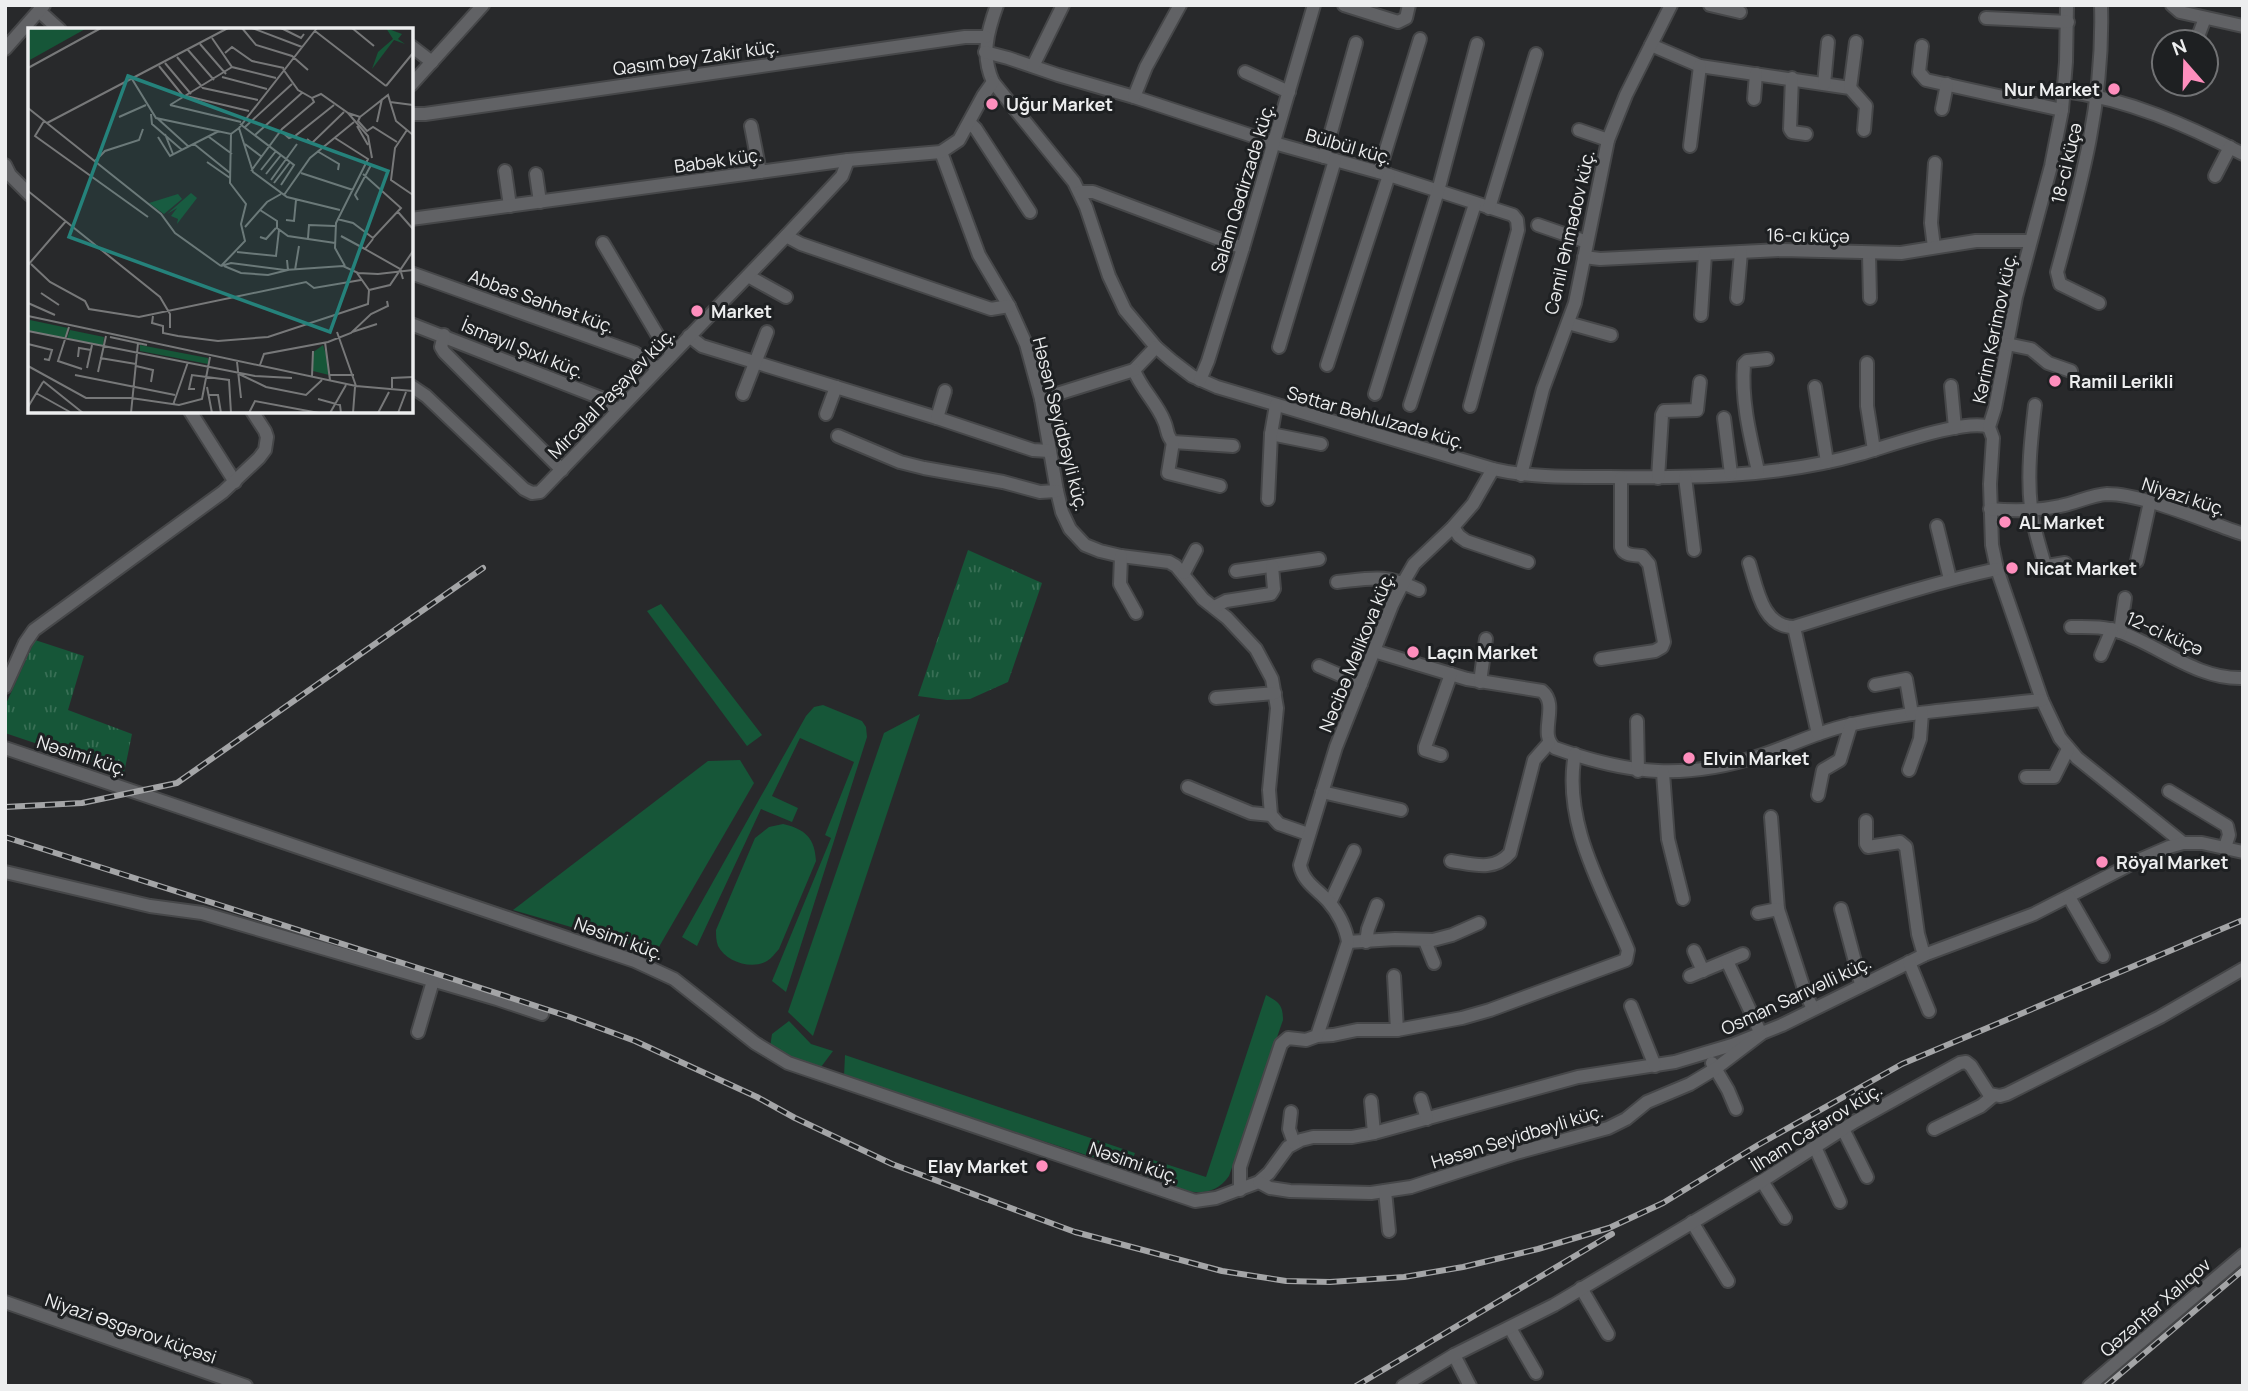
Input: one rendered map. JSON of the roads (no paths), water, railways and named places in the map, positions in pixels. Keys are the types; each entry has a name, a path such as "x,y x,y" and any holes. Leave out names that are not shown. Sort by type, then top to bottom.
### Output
{"street":[{"path":"413,83 482,5"},
{"name":"Səttar Bəhlulzadə küç.","path":"997,5 986,37 985,52 993,82 1080,192 1118,296 1136,325 1171,360 1200,380 1276,405 1521,475 1658,478 1731,474 1827,462 1955,428 1976,424 1989,427"},
{"path":"1033,66 1063,5"},
{"path":"1134,97 1146,67 1180,5"},
{"name":"Salam Qədirzadə küç.","path":"1200,380 1243,247 1314,5"},
{"path":"1344,5 1398,22 1406,18 1409,5"},
{"name":"Cəmil Əhmədov küç.","path":"1521,475 1543,389 1575,303 1608,141 1617,114 1671,5"},
{"path":"1710,5 1740,12"},
{"name":"Kərim Kərimov küç.","path":"2067,5 2062,110 2051,166 2016,297 1989,427 1993,438 1990,509 1992,545 1997,569 2053,726 2068,749 2183,843"},
{"name":"18-ci küçə","path":"2099,303 2060,284 2057,272 2081,183 2098,96 2101,5"},
{"path":"2172,5 2180,12 2243,26"},
{"path":"5,49 41,8 58,28"},
{"path":"1986,18 2068,22"},
{"path":"2201,28 2205,18"},
{"name":"Qasım bəy Zakir küç.","path":"413,114 965,37 986,37"},
{"path":"1328,365 1420,38"},
{"path":"1824,84 1828,41"},
{"path":"1850,88 1856,42"},
{"path":"1279,347 1356,43"},
{"path":"1375,394 1438,191 1477,44"},
{"path":"1651,45 1700,66 1850,88 1866,106 1864,130"},
{"path":"1922,46 1919,72 1926,80 2062,110"},
{"path":"413,48 432,62"},
{"name":"Bülbül küç.","path":"985,52 1513,215 1517,219 1518,230 1470,406"},
{"path":"1489,208 1536,54"},
{"path":"1690,146 1700,66"},
{"path":"1244,72 1289,92"},
{"path":"1754,99 1756,74"},
{"path":"1792,78 1790,129 1791,132 1806,134"},
{"path":"941,152 959,141 993,82"},
{"path":"1942,109 1947,84"},
{"path":"2065,91 2098,96 2140,110 2243,154"},
{"path":"970,123 1030,212"},
{"path":"751,126 760,172"},
{"path":"1579,130 1608,141"},
{"path":"2215,176 2230,147"},
{"name":"Babək küç.","path":"413,219 848,160 941,152"},
{"name":"Həsən Seyidbəyli küç.","path":"941,152 979,255 1009,306 1026,344 1041,399 1056,491 1062,512 1076,538 1093,548 1121,556 1169,562 1184,573 1195,590 1227,618 1256,649 1272,679 1276,726 1269,790 1271,815"},
{"name":"Mircəlal Paşayev küç.","path":"413,387 426,396 524,489 532,493 540,492 842,176 848,160"},
{"path":"1934,247 1931,223 1935,163"},
{"path":"5,165 10,175 28,193"},
{"path":"505,171 510,206"},
{"path":"536,174 540,202"},
{"path":"1080,192 1093,191 1243,247"},
{"path":"1410,405 1475,204"},
{"path":"1538,225 1587,242"},
{"path":"786,236 801,244 991,309 1009,306"},
{"name":"16-cı küçə","path":"1584,257 1600,259 1804,251 1869,254 1916,252 1976,241 2030,241"},
{"path":"603,243 661,341 672,353"},
{"path":"1737,298 1741,252"},
{"path":"1701,315 1705,254"},
{"path":"1869,254 1870,298"},
{"name":"Abbas Səhhət küç.","path":"413,274 635,353 658,368"},
{"path":"748,276 786,297"},
{"path":"1568,323 1611,335"},
{"name":"İsmayıl Şıxlı küç.","path":"413,325 601,398 618,410"},
{"path":"743,394 767,332"},
{"path":"444,335 444,352 562,470"},
{"path":"689,336 702,346 755,363 1033,450 1049,451"},
{"path":"2007,344 2031,349 2048,363 2071,371"},
{"path":"1041,399 1134,370 1156,346"},
{"path":"1758,471 1746,416 1743,371 1747,360 1767,359"},
{"path":"1867,363 1867,406 1874,450"},
{"path":"1134,370 1162,417 1169,439 1173,442 1233,446"},
{"path":"1658,478 1662,415 1664,411 1670,410 1697,410 1700,383"},
{"path":"1951,386 1955,428"},
{"path":"826,414 836,387"},
{"path":"1815,387 1827,462"},
{"path":"937,418 945,391"},
{"path":"1268,499 1271,434 1276,405"},
{"path":"2035,405 2030,457 2031,510 2043,562 2052,567 2064,563"},
{"path":"191,413 235,482"},
{"path":"5,687 25,643 34,630 235,482 265,450 265,430 253,413"},
{"path":"1724,418 1731,474"},
{"path":"1271,434 1321,444"},
{"path":"838,436 900,462 1040,492 1056,491"},
{"path":"1173,442 1168,473 1220,486"},
{"name":"Nəcibə Məlikova küç.","path":"1308,834 1336,747 1403,583 1414,564 1473,504 1493,469"},
{"path":"1685,477 1693,550"},
{"path":"1601,659 1655,651 1662,648 1664,642 1649,564 1642,556 1628,555 1621,547 1621,478"},
{"name":"Niyazi küç.","path":"1990,509 2049,508 2110,494 2150,502 2243,534"},
{"path":"2137,561 2150,502"},
{"path":"1937,526 1950,579"},
{"path":"1453,527 1466,541 1528,562"},
{"path":"1184,573 1196,550"},
{"path":"1121,556 1120,584 1136,612"},
{"path":"1236,571 1319,559"},
{"path":"1749,563 1768,615 1780,625 1794,627 1950,579 1997,569"},
{"path":"1214,607 1226,601 1271,594 1272,566"},
{"path":"1338,582 1380,577 1419,590"},
{"path":"2101,655 2116,631 2125,597"},
{"path":"1794,627 1818,734"},
{"name":"12-ci küçə","path":"2071,627 2116,631 2183,663 2220,676 2243,678"},
{"path":"1480,682 1486,639"},
{"path":"1374,651 1480,682 1542,691 1550,703 1547,737 1555,748 1639,771 1663,773 1741,762 1851,724 1917,713 2042,700"},
{"path":"1319,666 1361,684"},
{"path":"1441,755 1425,750 1424,747 1451,674"},
{"path":"1875,685 1906,679 1917,713 1920,738 1909,770"},
{"path":"1216,698 1275,693"},
{"path":"1637,721 1639,771"},
{"path":"1818,795 1823,770 1840,760 1851,724"},
{"path":"1451,861 1488,866 1504,860 1510,853 1534,760 1549,743"},
{"name":"Nəsimi küç.","path":"5,748 645,965 674,979 769,1053 797,1067 1186,1199 1205,1200 1240,1189"},
{"path":"2026,777 2054,776 2068,749"},
{"path":"1291,1112 1289,1129 1294,1143 1259,1182 1240,1189 1240,1167 1280,1044 1289,1038 1306,1040 1357,1030 1397,1030 1428,1026 1490,1010 1626,960 1628,950 1580,834 1573,781 1575,754"},
{"path":"1663,773 1668,839 1684,899"},
{"path":"1188,787 1251,813 1271,815 1279,824 1308,834 1301,857 1301,871 1305,879 1330,903 1345,929 1348,942 1317,1036"},
{"path":"2169,791 2227,826 2229,835 2225,847"},
{"path":"1322,792 1401,810"},
{"path":"1771,817 1778,909 1813,1009"},
{"path":"1866,821 1868,848 1900,842 1906,847 1918,934 1924,956"},
{"name":"Osman Sarıvəlli küç.","path":"1294,1143 1313,1137 1352,1138 1578,1077 1655,1066 1706,1053 1761,1034 1909,962 2011,923 2169,847 2183,843 2202,843 2243,852"},
{"path":"1330,903 1354,852"},
{"path":"5,872 150,906 202,913 542,1014"},
{"path":"2069,897 2102,956"},
{"path":"1366,942 1367,929 1377,905"},
{"path":"1758,913 1778,909"},
{"path":"1841,909 1861,984"},
{"path":"1348,942 1395,939 1424,941 1452,935 1479,923"},
{"path":"1424,941 1434,963"},
{"path":"1694,951 1703,971"},
{"path":"1690,976 1743,954"},
{"path":"1727,961 1761,1034"},
{"path":"1909,962 1929,1011"},
{"path":"1934,1129 1981,1107 1993,1096 2007,1094 2160,1017 2243,968"},
{"path":"1394,976 1397,1030"},
{"path":"418,1032 433,981"},
{"path":"1631,1006 1655,1066"},
{"name":"Həsən Seyidbəyli küç.","path":"1259,1182 1270,1188 1290,1191 1385,1191 1411,1187 1516,1153 1608,1129 1647,1102 1683,1087 1715,1069 1761,1034"},
{"path":"1706,1053 1736,1108"},
{"name":"İlham Cəfərov küç.","path":"1403,1386 1454,1355 1581,1289 1762,1181 1843,1129 1960,1062 1971,1066 1993,1096"},
{"path":"1421,1099 1427,1119"},
{"path":"1371,1101 1374,1133"},
{"path":"1843,1129 1867,1177"},
{"path":"1815,1147 1840,1202"},
{"path":"1762,1181 1785,1218"},
{"path":"1385,1191 1390,1231"},
{"path":"1692,1222 1728,1281"},
{"name":"Qəzənfər Xalıqov","path":"2090,1386 2243,1255"},
{"path":"1581,1289 1608,1334"},
{"name":"Niyazi Əsgərov küçəsi","path":"5,1303 246,1386"},
{"path":"1510,1328 1536,1373"},
{"path":"1454,1355 1470,1386"},
{"path":"1423,1373 1430,1386"}],"railway":[{"path":"5,807 82,803 177,783 483,568"},
{"path":"5,837 570,1017 635,1041 757,1097 892,1164 1075,1232 1222,1271 1286,1281 1330,1282 1404,1277 1463,1267 1609,1228 1663,1203 1758,1145 1902,1064 2243,920"},
{"path":"1356,1386 1612,1234"},
{"path":"2106,1386 2243,1270"}],"place":[{"name":"Nur Market","path":"2114,89"},
{"name":"Uğur Market","path":"992,104"},
{"name":"Market","path":"697,311"},
{"name":"Ramil Lerikli","path":"2055,381"},
{"name":"AL Market","path":"2005,522"},
{"name":"Nicat Market","path":"2012,568"},
{"name":"Laçın Market","path":"1413,652"},
{"name":"Elvin Market","path":"1689,758"},
{"name":"Röyal Market","path":"2102,862"},
{"name":"Elay Market","path":"1042,1166"}]}
